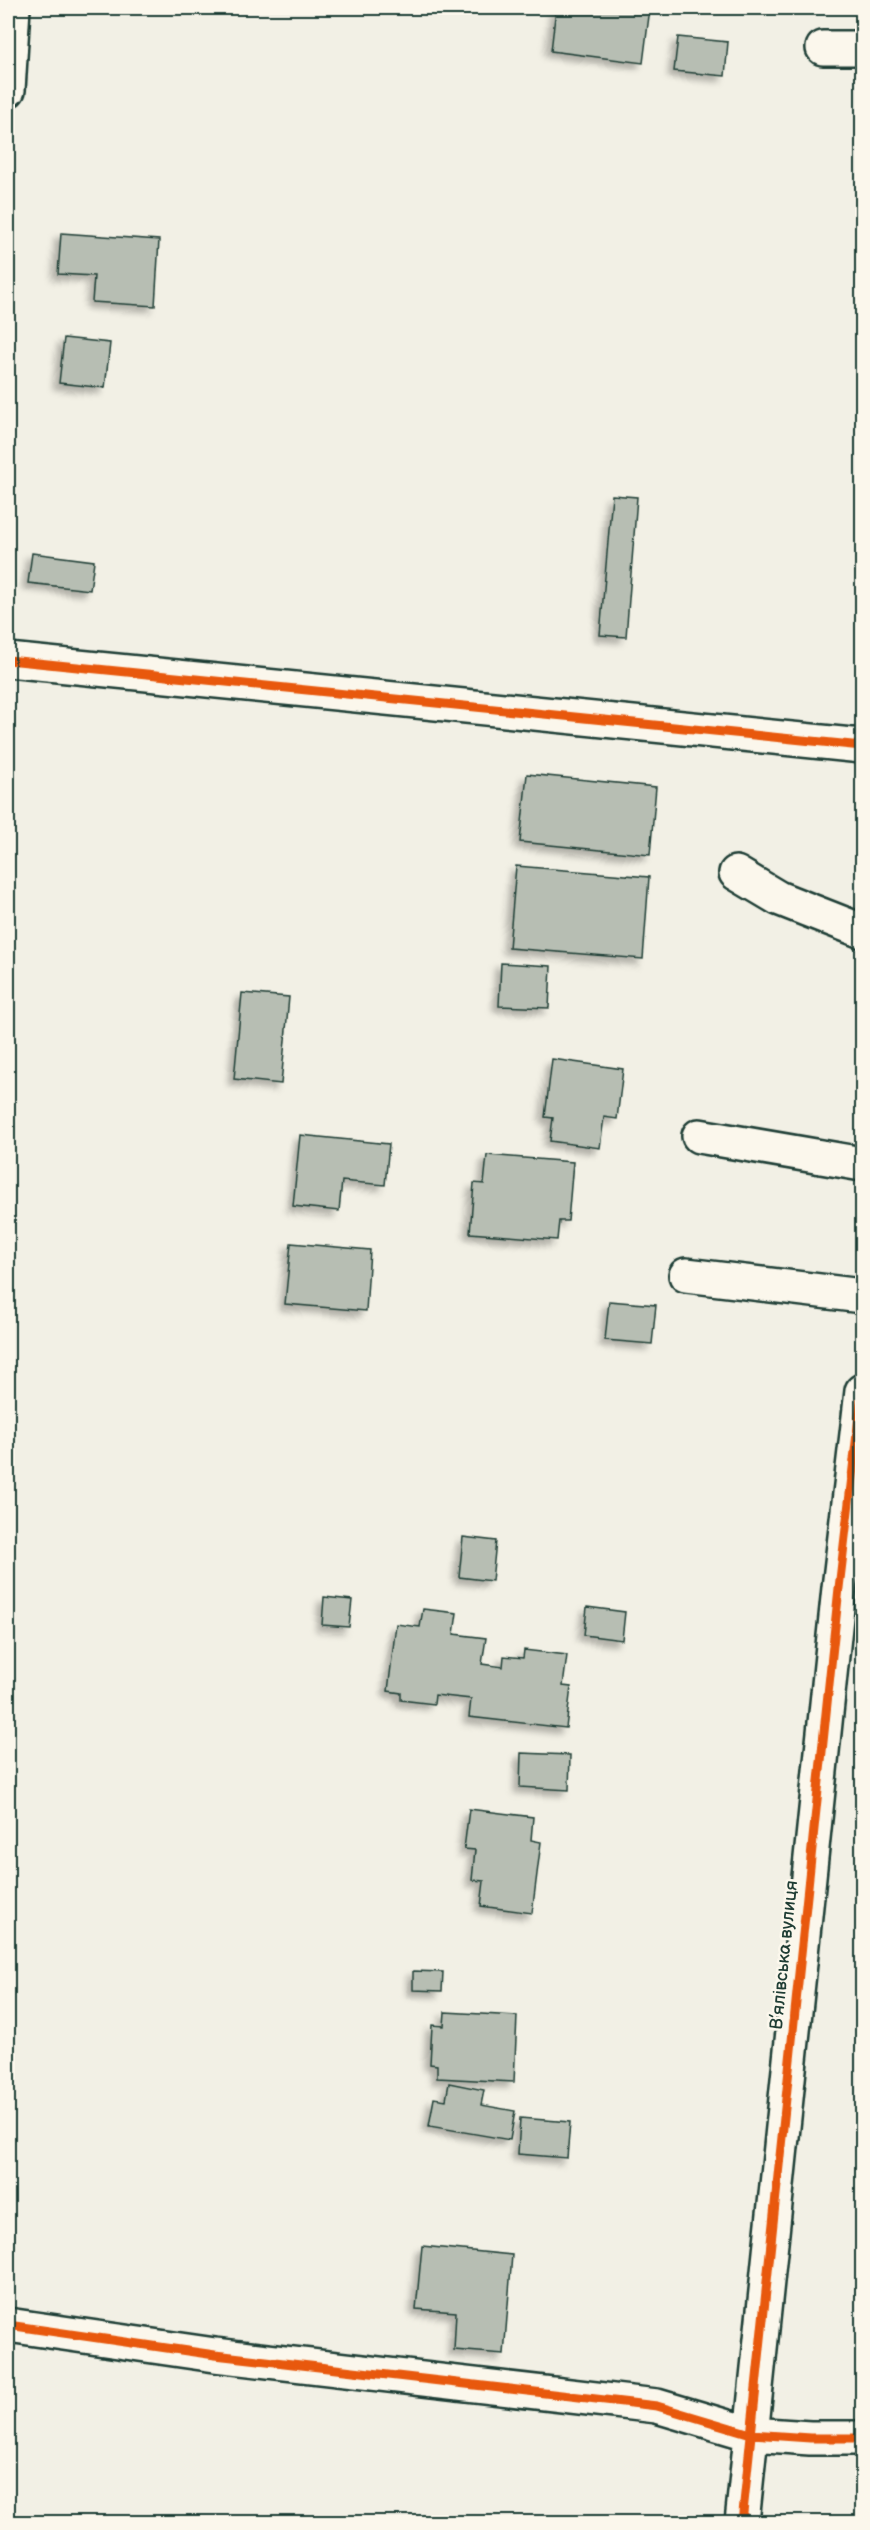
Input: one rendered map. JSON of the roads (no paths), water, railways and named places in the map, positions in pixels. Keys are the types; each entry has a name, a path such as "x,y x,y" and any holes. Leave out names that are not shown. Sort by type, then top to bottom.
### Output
{"street":[{"path":"8,90 14,8"},
{"path":"823,48 862,48"},
{"path":"8,660 862,746"},
{"path":"736,873 778,898 862,931"},
{"path":"699,1136 862,1164"},
{"path":"686,1275 862,1296"},
{"name":"В’ялівська вулиця","path":"742,2523 851,1590 862,1391"},
{"path":"8,2325 214,2355 657,2406 751,2434 810,2438 862,2438"}]}
